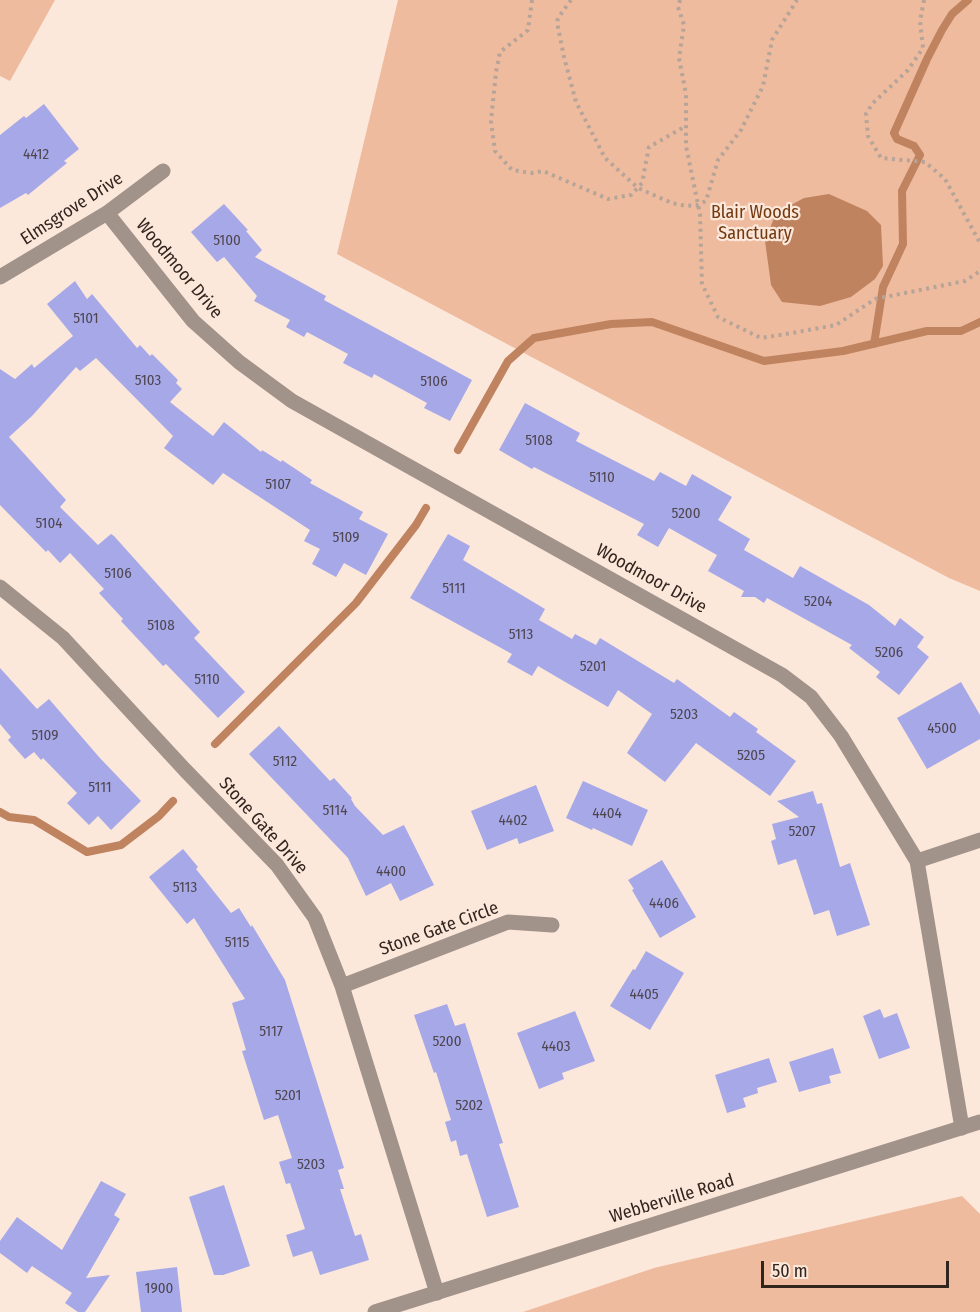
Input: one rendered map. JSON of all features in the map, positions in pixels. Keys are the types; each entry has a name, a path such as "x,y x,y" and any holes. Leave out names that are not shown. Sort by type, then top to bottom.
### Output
{"street":[{"name":"Elmsgrove Drive","path":"0,277 107,213 163,171"},
{"name":"Woodmoor Drive","path":"107,213 193,321 239,362 292,401 782,675 811,697 841,736 916,861 962,1128"},
{"name":"Stone Gate Drive","path":"0,587 63,638 277,866 315,918 342,986 437,1293"},
{"path":"916,861 980,840"},
{"name":"Stone Gate Circle","path":"342,986 508,922 552,925"},
{"name":"Webberville Road","path":"375,1312 980,1122"}],"path":[{"path":"532,0 528,30 500,52 496,72 491,122 495,151 512,170 532,173 543,171 608,199 631,195 642,183 649,147 686,126"},
{"path":"571,0 557,22 564,57 576,102 605,158 638,188 672,203 698,206 706,201 718,160 741,130 763,86 772,40 797,0"},
{"path":"680,0 678,7 684,25 679,58 686,94 686,146 698,206 702,284 718,316 761,338 836,325 875,299 965,281 980,271"},
{"path":"924,0 920,21 923,48 908,70 872,104 866,114 868,136 881,158 925,162 945,179 980,243"}],"green space":[{"path":"0,0 55,0 10,81 0,76"},
{"name":"Blair Woods Sanctuary","path":"398,0 980,0 980,591 949,578 337,254"},
{"path":"962,1196 980,1214 980,1312 523,1312 654,1268"}],"shaded area":[{"path":"829,194 867,211 881,225 883,266 875,279 851,297 820,306 782,302 771,285 765,241 776,213 804,198"}],"building":[{"path":"44,104 79,149 64,161 67,163 28,195 26,193 0,208 0,135"},
{"path":"224,204 248,230 246,231 262,250 255,257 326,296 324,300 472,380 450,421 424,408 427,403 374,374 372,378 343,363 348,354 307,332 304,337 286,327 290,320 254,301 257,296 224,257 217,262 191,232"},
{"path":"75,281 87,299 92,294 137,348 140,345 150,356 152,354 178,380 176,383 182,389 170,402 213,436 224,422 261,452 262,450 281,462 282,460 312,480 310,483 363,512 359,519 388,534 366,575 344,563 336,577 312,564 320,549 304,541 310,530 223,473 213,485 164,448 173,436 96,358 80,371 76,367 32,416 9,437 66,500 60,507 98,545 111,534 114,536 200,632 194,638 245,692 218,718 166,664 163,666 121,621 123,619 99,593 104,589 70,553 60,563 48,550 46,552 0,505 0,369 15,379 32,364 34,368 73,336 47,304"},
{"path":"525,403 580,433 576,441 654,481 660,472 686,486 692,474 732,497 718,520 750,539 744,550 793,578 800,566 869,605 895,626 900,618 924,637 917,647 929,657 899,695 876,677 880,672 849,648 852,645 767,598 764,603 755,597 741,597 744,591 708,571 717,555 669,528 658,547 637,535 644,524 534,467 532,469 499,450"},
{"path":"448,534 470,546 463,560 545,609 539,620 572,639 575,634 596,645 600,638 674,683 677,679 730,717 734,712 758,729 756,732 796,761 770,796 696,743 665,782 627,753 652,714 618,690 608,707 538,666 532,676 507,662 512,654 410,598"},
{"path":"0,668 37,709 49,699 141,801 111,830 98,816 89,825 67,803 77,793 43,758 41,760 34,752 25,759 8,740 11,737 0,724"},
{"path":"961,682 980,715 980,739 927,769 897,718"},
{"path":"279,726 330,781 334,778 352,798 355,806 383,835 404,825 434,885 400,901 391,883 366,896 348,858 249,754"},
{"path":"583,781 648,810 632,846 566,818"},
{"path":"536,785 554,831 519,844 517,838 487,850 471,811"},
{"path":"813,791 817,804 822,803 840,867 850,863 870,925 837,936 829,910 814,915 796,859 778,865 771,841 776,839 772,824 799,817 777,801"},
{"path":"183,849 231,913 239,908 251,927 252,925 285,980 344,1168 338,1170 344,1189 340,1189 355,1236 361,1234 369,1260 320,1275 312,1251 293,1257 286,1235 305,1229 290,1183 286,1184 279,1162 292,1158 278,1115 264,1120 242,1051 246,1050 232,1003 245,999 194,918 187,924 149,877"},
{"path":"662,860 696,917 660,938 628,880"},
{"path":"646,951 684,973 650,1030 610,1006"},
{"path":"447,1004 455,1026 465,1023 503,1143 499,1144 519,1207 487,1217 467,1154 460,1156 456,1140 451,1142 445,1122 451,1120 436,1072 434,1073 414,1015"},
{"path":"880,1009 884,1018 897,1013 910,1048 879,1059 863,1016"},
{"path":"575,1011 595,1061 562,1073 564,1079 539,1089 517,1033"},
{"path":"833,1048 841,1073 829,1076 831,1083 799,1092 789,1062"},
{"path":"769,1058 777,1082 757,1088 758,1093 743,1098 746,1107 727,1113 715,1075"},
{"path":"101,1181 126,1194 114,1215 120,1219 86,1278 110,1275 85,1312 78,1312 65,1303 72,1293 32,1266 27,1273 0,1253 0,1241 17,1217 62,1250"},
{"path":"224,1185 250,1266 223,1275 214,1275 189,1197"},
{"path":"177,1267 182,1312 141,1312 136,1272"}],"waterway":[{"path":"874,344 883,287 903,244 902,191 920,155 914,146 897,139 894,133 942,30 952,14 968,0"},
{"path":"458,450 508,361 534,338 611,324 652,322 764,361 843,351 927,331 961,331 980,322"},
{"path":"215,744 356,603 416,525 426,508"},
{"path":"0,812 9,817 34,820 87,852 121,845 159,816 173,801"}]}
